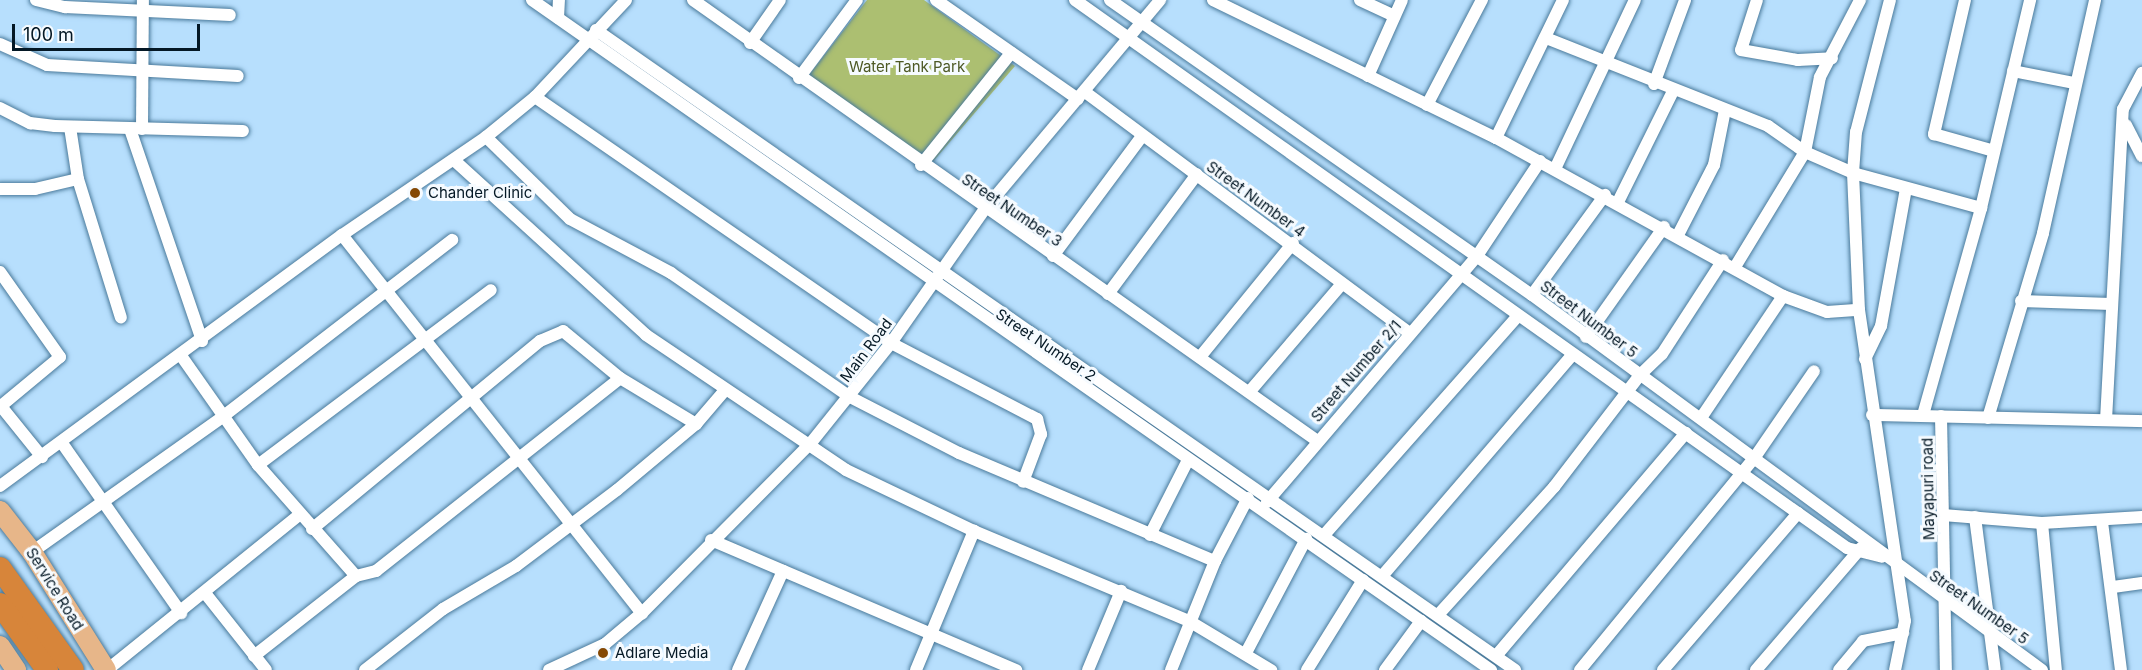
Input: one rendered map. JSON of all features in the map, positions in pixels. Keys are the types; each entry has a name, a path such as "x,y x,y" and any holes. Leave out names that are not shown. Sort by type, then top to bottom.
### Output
{"highway":[{"path":"0,568 73,670"},
{"path":"0,604 47,670"}],"main road":[{"name":"Service Road","path":"0,511 32,552 106,670"},
{"path":"0,646 16,670"}],"street":[{"path":"36,0 143,6 230,15"},
{"name":"Street Number 2","path":"532,0 586,41 932,284 1188,460 1263,508 1487,669"},
{"path":"558,18 559,0"},
{"path":"0,486 182,357 342,235 455,161 486,137 535,97 626,0"},
{"name":"Street Number 3","path":"693,0 984,210 1251,390 1316,440"},
{"path":"750,43 780,0"},
{"path":"799,78 857,0"},
{"name":"Street Number 4","path":"936,0 1011,53 1082,96 1197,174 1293,243 1342,284 1408,333"},
{"path":"1075,0 1572,355 1798,513 1856,553 1882,557"},
{"name":"Street Number 5","path":"1110,0 1532,295 1586,337 1755,457 1868,541 1896,568 2042,670"},
{"name":"Main Road","path":"549,670 605,644 642,613 711,540 810,444 891,343 984,210 1082,96 1160,0"},
{"path":"1213,0 1496,138 1664,227 1783,296 1827,312 1859,310"},
{"path":"1360,0 1395,16"},
{"path":"1368,76 1402,0"},
{"path":"1427,105 1482,0"},
{"path":"1496,138 1563,0"},
{"path":"1555,169 1635,0"},
{"path":"1654,84 1685,0"},
{"path":"1757,0 1741,50 1798,60 1832,58"},
{"path":"1735,267 1805,152 1820,77 1832,58 1860,0"},
{"path":"1890,0 1856,132 1853,173 1859,310 1872,415 1896,568 1903,633 1894,670"},
{"path":"1965,0 1934,134 1994,151"},
{"path":"1923,415 1981,208 2030,0"},
{"path":"1988,418 2020,301 2043,233 2074,83 2095,0"},
{"path":"143,6 146,71 136,129 202,340"},
{"path":"596,30 941,272 1270,496 1515,670"},
{"path":"1546,38 1654,84 1768,126 1805,152 1853,173 1981,208"},
{"path":"0,44 47,65 238,76"},
{"path":"921,165 1011,53"},
{"path":"2013,71 2074,83"},
{"path":"2106,420 2111,304 2126,125 2126,96 2142,73"},
{"path":"1618,202 1673,91"},
{"path":"535,97 891,343 1037,419 1041,434 1023,483"},
{"path":"0,108 30,123 70,127 243,131"},
{"path":"1678,235 1714,165 1725,110"},
{"path":"2126,125 2142,156"},
{"path":"70,127 78,179 121,318"},
{"path":"1053,256 1142,136"},
{"path":"486,137 570,219 671,273 850,397 1023,483 1215,561"},
{"path":"455,161 600,297 725,390 810,444 846,470 974,531 1189,621 1247,651 1256,665 1271,670"},
{"name":"Street Number 2/1","path":"1263,508 1270,496 1316,440 1477,256 1540,161"},
{"path":"1108,294 1197,174"},
{"path":"0,189 35,189 78,179"},
{"path":"1865,359 1881,326 1906,189"},
{"path":"1532,295 1605,195"},
{"path":"1586,337 1664,227"},
{"path":"342,235 642,613"},
{"path":"32,552 106,502 221,418 452,240"},
{"path":"1200,357 1293,243"},
{"path":"1438,615 1554,487 1640,375 1662,354 1723,260"},
{"path":"0,272 60,357 0,405 42,457"},
{"path":"1251,390 1342,284"},
{"path":"258,465 427,342 491,290"},
{"path":"1701,418 1783,296"},
{"path":"2020,301 2111,304"},
{"path":"1324,534 1518,316"},
{"path":"312,529 540,340 563,331 620,378 696,424"},
{"path":"1383,575 1572,355"},
{"path":"182,357 221,418 258,465 299,515 356,576"},
{"path":"1580,670 1755,457 1814,371"},
{"path":"254,657 356,576 376,571 520,460 620,378"},
{"path":"365,670 443,609 516,566 570,525 696,424 725,390"},
{"path":"1872,415 2142,422"},
{"name":"Mayapuri road","path":"1941,416 1946,670"},
{"path":"1496,656 1686,433"},
{"path":"62,443 106,502 181,613"},
{"path":"1150,535 1188,460"},
{"path":"1171,670 1215,561 1248,498"},
{"path":"1664,670 1798,513"},
{"path":"106,670 181,613 299,515"},
{"path":"1942,515 2042,523 2102,522 2142,517"},
{"path":"1976,517 1995,670"},
{"path":"2102,522 2113,587 2121,670"},
{"path":"2042,523 2056,670"},
{"path":"916,670 974,531"},
{"path":"1247,651 1306,539"},
{"path":"711,540 933,632 1016,670"},
{"path":"1756,670 1868,541"},
{"path":"738,670 783,571"},
{"path":"1307,670 1363,580"},
{"path":"2113,587 2142,583"},
{"path":"1088,670 1121,591"},
{"path":"205,592 266,670"},
{"path":"1385,670 1421,621"},
{"path":"1839,670 1863,641 1903,633"}],"green space":[{"name":"Water Tank Park","path":"867,0 924,0 1015,66 931,164 809,75"}],"place":[{"name":"Chander Clinic","path":"415,193"},
{"name":"Adlare Media","path":"603,653"}]}
